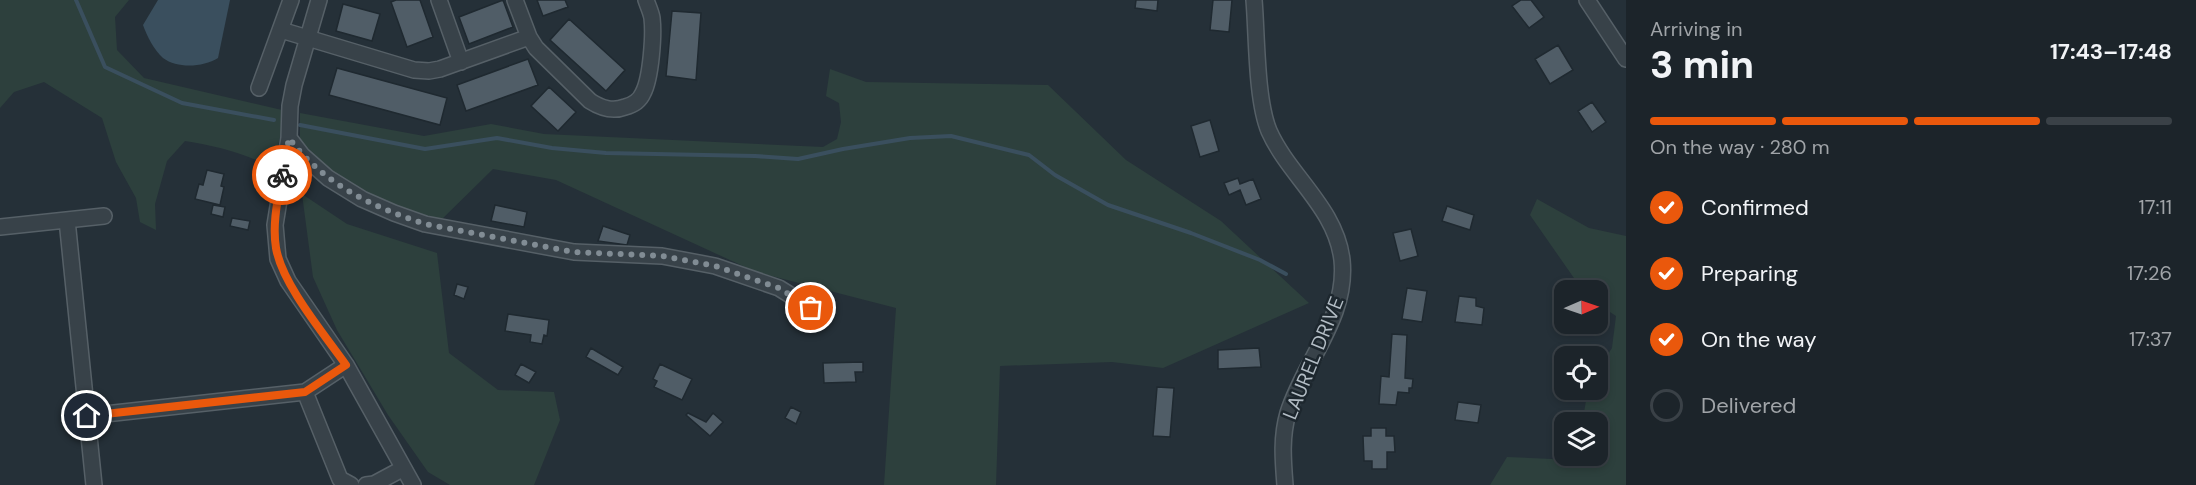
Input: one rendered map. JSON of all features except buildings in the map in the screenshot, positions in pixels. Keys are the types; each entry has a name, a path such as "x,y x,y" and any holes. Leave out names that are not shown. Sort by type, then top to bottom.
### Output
{"street":[{"path":"259,88 291,0"},
{"path":"320,0 294,85 289,138 275,225 278,259 288,282 346,365 402,469 413,485"},
{"path":"439,0 461,62"},
{"path":"515,0 529,37 536,48 590,101 605,108 620,109 639,99 648,80 652,24 646,0"},
{"name":"LAUREL DRIVE","path":"1254,0 1262,103 1267,125 1277,145 1331,224 1342,260 1341,294 1335,313 1293,400 1284,426 1282,458 1285,485"},
{"path":"1587,0 1626,59"},
{"path":"281,30 414,70 429,71 529,37"},
{"path":"289,138 302,155 328,178 362,199 425,224 574,252 662,256 715,266 779,288 811,308 813,314"},
{"path":"0,227 104,216"},
{"path":"67,220 94,485"},
{"path":"87,416 305,392 346,365"},
{"path":"305,392 340,479 351,485"},
{"path":"366,485 374,484 402,469"}],"green space":[{"path":"0,0 129,0 115,17 117,50 144,78 282,110 281,133 273,168 230,151 185,141 167,161 155,204 156,230 140,222 136,198 116,162 102,118 44,82 14,92 0,108"},
{"path":"830,69 866,82 1048,85 1126,160 1221,221 1309,303 1163,368 1112,362 1000,366 996,485 884,485 896,308 756,272 556,180 493,169 439,222 402,210 339,178 300,141 300,113 424,136 491,124 544,134 823,147 837,139 841,122 839,103 826,96"},
{"path":"302,194 347,224 437,253 449,353 498,390 554,392 560,420 534,485 450,485 428,472 388,415 337,330 313,277"},
{"path":"1537,199 1589,228 1626,236 1626,485 1490,485 1507,457 1554,459 1554,466 1608,466 1608,412 1584,412 1586,400 1608,400 1608,354 1612,348 1616,316 1608,311 1608,280 1575,280 1530,215"}],"water":[{"path":"158,0 230,0 218,58 190,66 169,62 163,58 151,43 143,25"}],"waterway":[{"path":"76,0 105,67 182,103 274,120"},
{"path":"300,125 425,149 497,138 552,148 606,153 798,159 910,138 951,136 1029,155 1055,175 1108,205 1191,233 1260,260 1286,274"}],"way so far":[{"path":"282,175 289,138 302,155 328,178 362,199 409,219 574,252 662,256 715,266 779,288 811,308"}],"route":[{"path":"87,416 305,392 346,365 288,282 278,259 274,235 282,175"}]}
